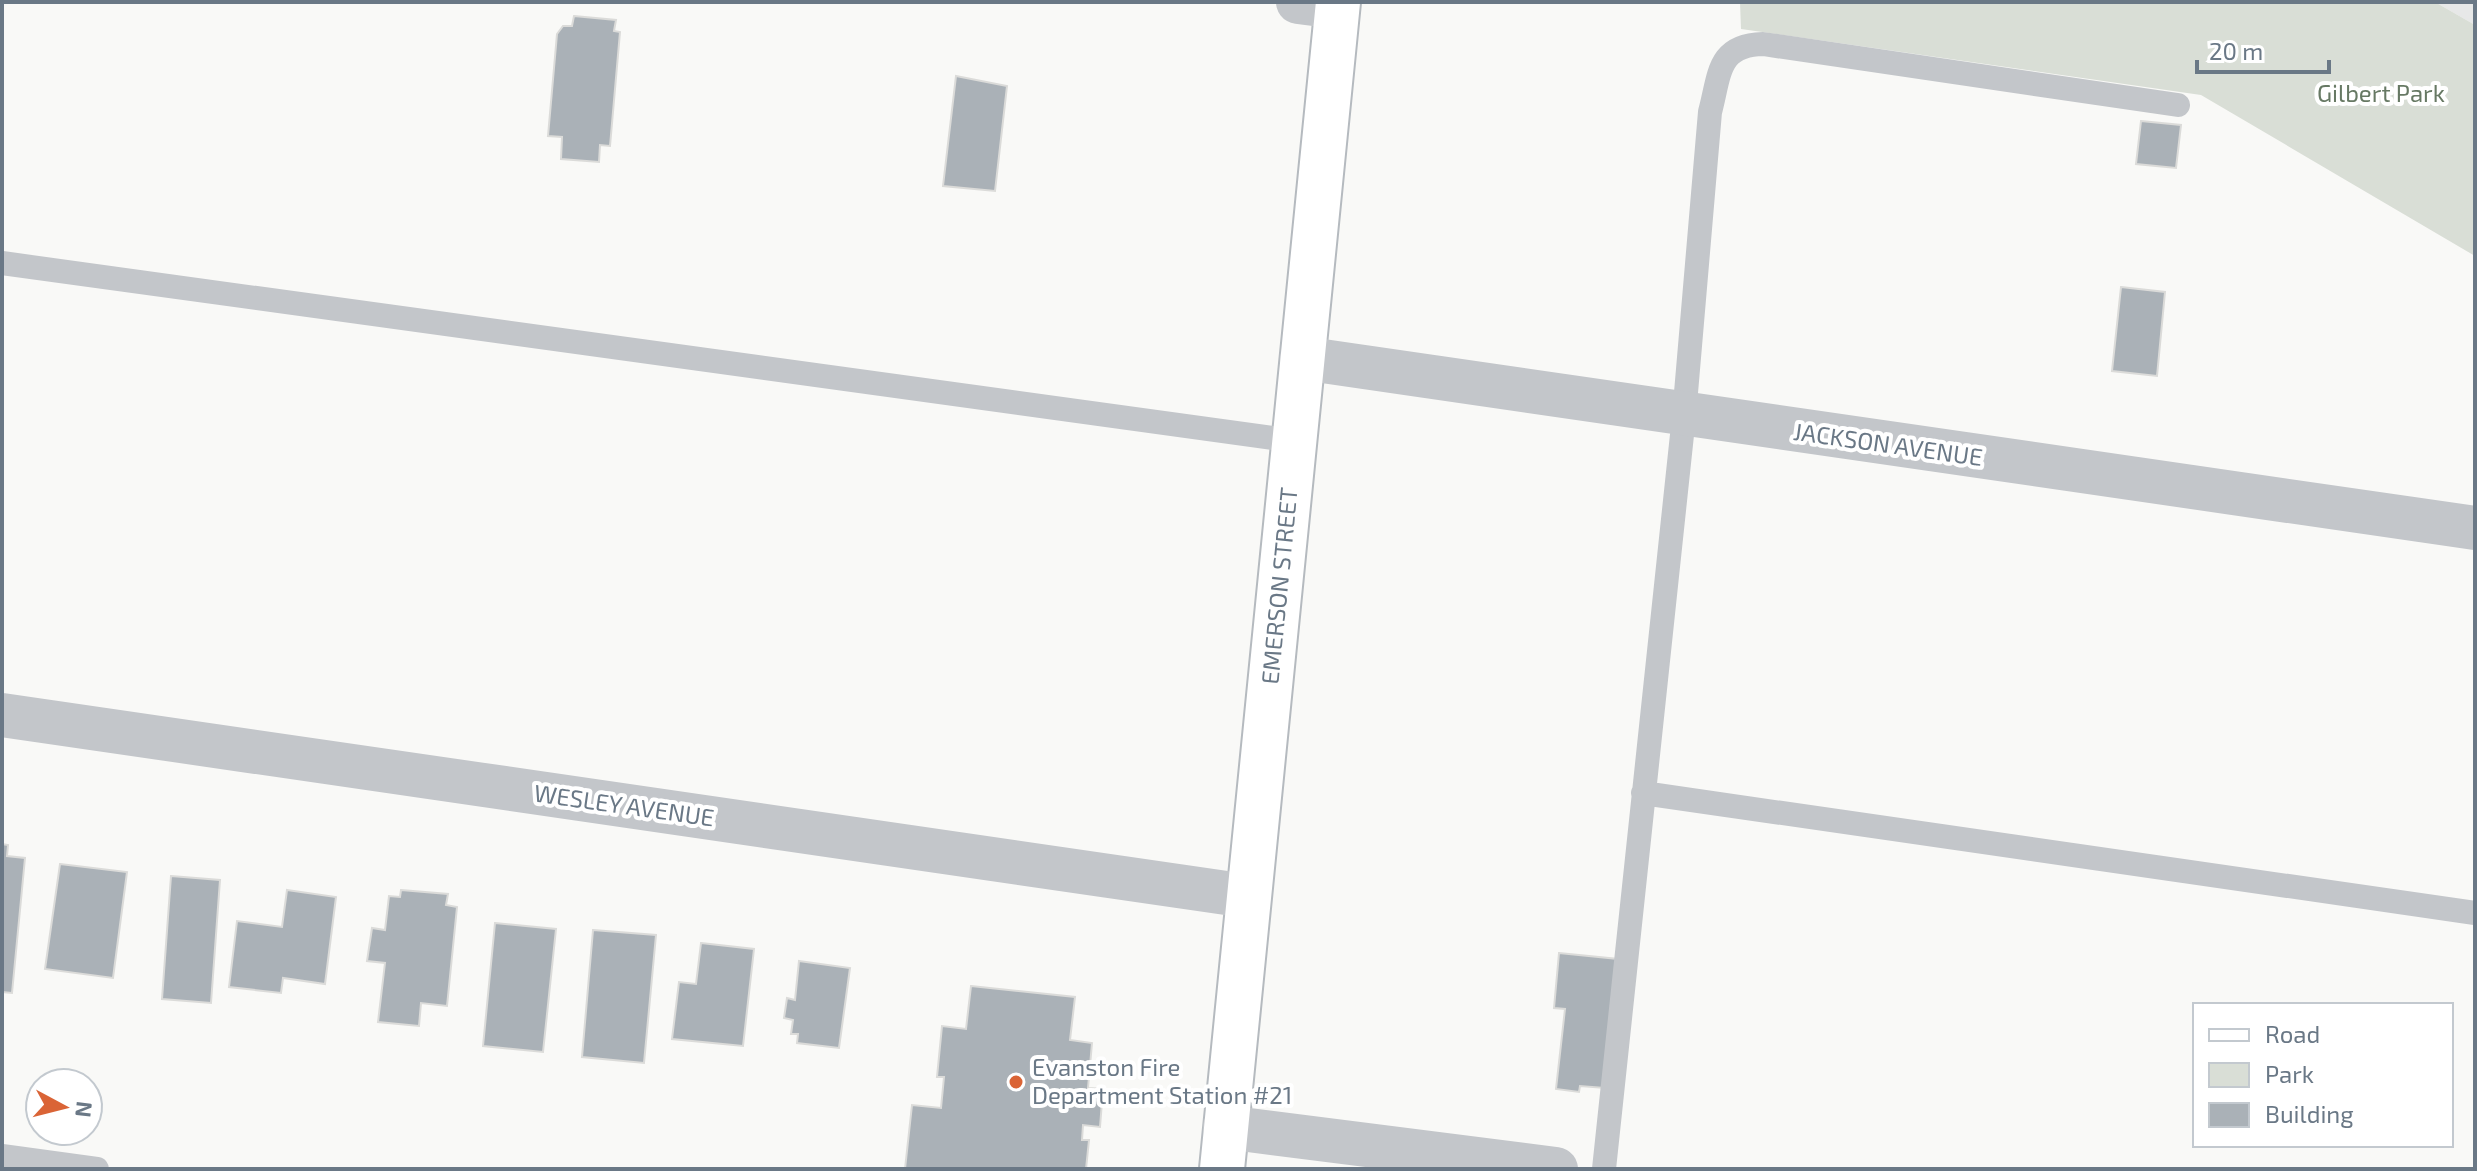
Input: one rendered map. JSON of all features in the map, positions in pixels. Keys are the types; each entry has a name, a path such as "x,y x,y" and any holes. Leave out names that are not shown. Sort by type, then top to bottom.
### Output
{"main road":[{"name":"EMERSON STREET","path":"1224,1148 1302,358 1325,4"}],"street":[{"name":"JACKSON AVENUE","path":"1302,358 1684,416 2475,528"},
{"name":"WESLEY AVENUE","path":"2,715 1247,896"},
{"path":"1224,1148 1556,1169"}],"lane":[{"path":"1604,1169 1684,416 1710,112 1722,66 1732,50 1743,44 1763,44 2178,105"},
{"path":"2,263 1294,441"},
{"path":"1643,793 2475,913"},
{"path":"2,1156 97,1169"}],"shaded area":[{"path":"2435,2 2475,2 2475,25"}],"green space":[{"name":"Gilbert Park","path":"1740,2 2435,2 2475,25 2475,256 2201,95 1741,29"}],"building":[{"path":"574,16 616,20 614,31 620,32 610,146 600,145 599,162 561,159 562,137 548,136 557,34 563,26 572,26"},
{"path":"956,76 1007,86 995,191 943,186"},
{"path":"2141,121 2181,125 2176,168 2136,164"},
{"path":"2121,287 2165,292 2157,376 2112,371"},
{"path":"2,844 8,845 7,856 25,858 12,993 2,992"},
{"path":"60,864 127,872 113,978 45,969"},
{"path":"171,876 220,880 211,1003 162,999"},
{"path":"287,890 336,897 325,984 283,978 281,993 229,987 237,921 282,927"},
{"path":"401,890 448,894 446,905 457,907 447,1006 421,1003 419,1026 378,1022 385,963 367,961 372,928 385,930 389,896 400,897"},
{"path":"495,923 556,929 543,1052 483,1046"},
{"path":"593,930 656,935 644,1063 582,1057"},
{"path":"701,943 754,949 743,1046 672,1039 679,982 696,984"},
{"path":"1559,953 1618,959 1605,1088 1580,1086 1579,1092 1556,1089 1565,1009 1554,1008"},
{"path":"799,961 850,968 839,1048 797,1043 798,1034 791,1034 793,1020 784,1018 787,998 795,1000"},
{"name":"Evanston Fire Department Station #21","path":"971,986 1075,997 1070,1040 1092,1043 1088,1088 1103,1089 1100,1127 1083,1125 1082,1140 1089,1140 1086,1169 905,1169 912,1105 941,1108 944,1077 937,1077 942,1026 966,1029"}],"place":[{"name":"Evanston Fire Department Station #21","path":"1016,1082"}]}
